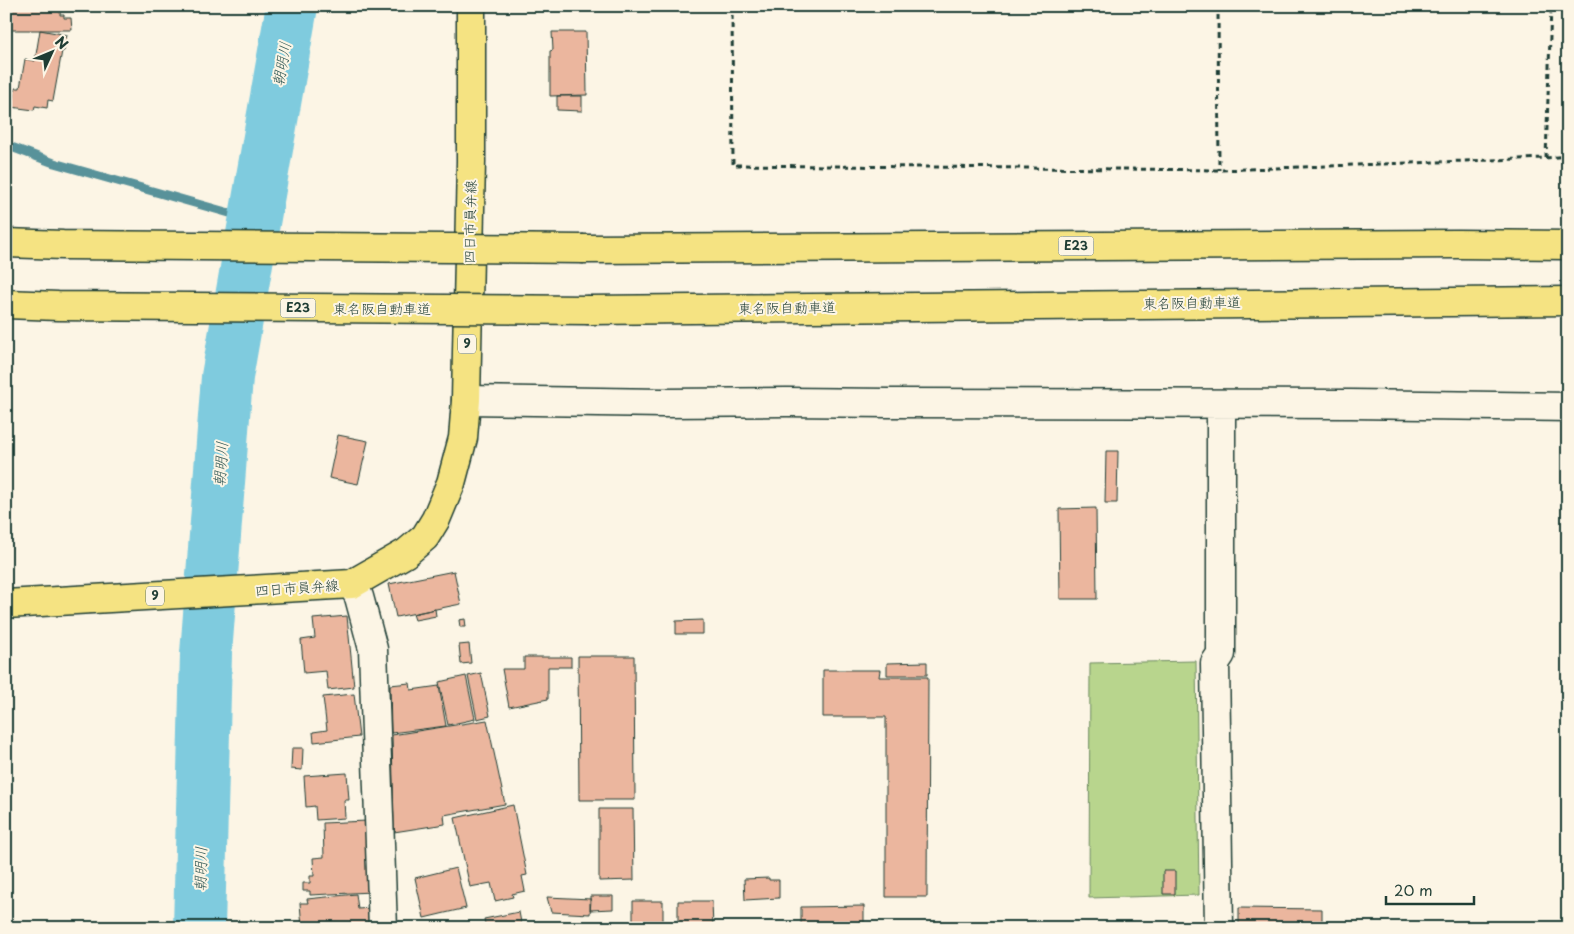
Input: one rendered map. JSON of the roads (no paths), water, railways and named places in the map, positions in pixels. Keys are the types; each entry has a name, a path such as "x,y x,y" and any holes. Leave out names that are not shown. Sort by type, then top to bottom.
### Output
{"main road":[{"name":"四日市員弁線","path":"6,604 352,584 406,553 425,537 436,519 451,484 463,438 466,400 471,161 471,6"},
{"name":"E23","path":"6,243 584,249 1568,245"},
{"name":"東名阪自動車道","path":"6,304 590,310 1568,300"}],"street":[{"path":"466,400 664,403 786,402 1568,407"},
{"path":"1219,928 1215,663 1221,654 1221,404"},
{"path":"352,584 359,597 373,649 383,928"}],"waterway":[{"name":"朝明川","path":"199,928 206,654 227,377 292,6"},
{"path":"6,145 54,163 254,220"}]}
